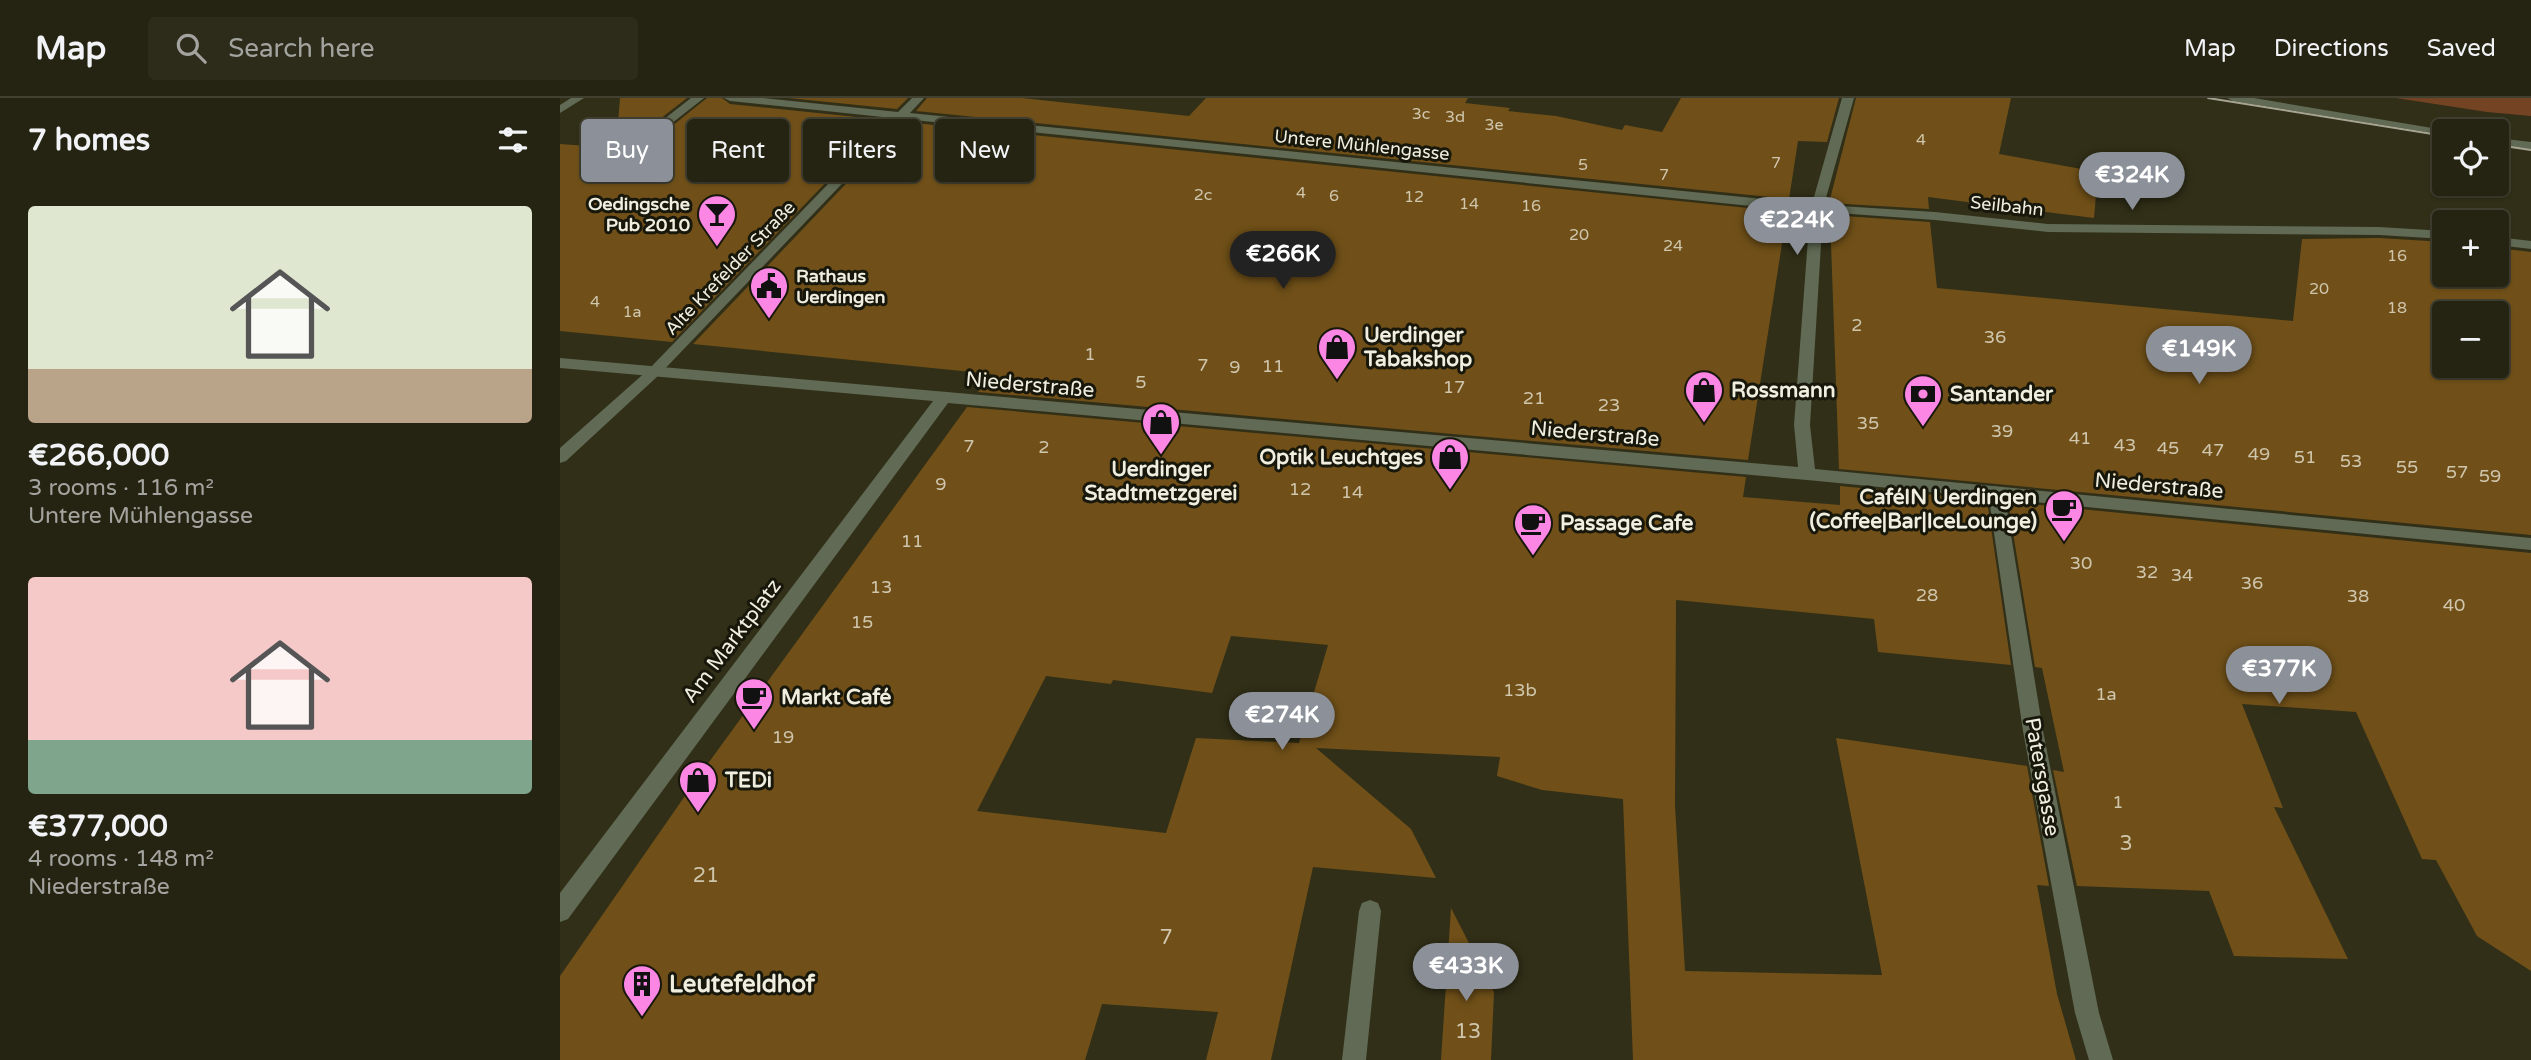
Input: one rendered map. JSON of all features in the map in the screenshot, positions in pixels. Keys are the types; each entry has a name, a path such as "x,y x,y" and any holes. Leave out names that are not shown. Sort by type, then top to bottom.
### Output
{"street":[{"path":"560,110 578,98"},
{"path":"671,119 698,98"},
{"name":"Untere Mühlengasse","path":"730,98 1740,203 1818,208"},
{"name":"Alte Krefelder Straße","path":"654,372 918,98"},
{"path":"1807,474 1802,425 1818,208 1848,98"},
{"path":"2233,98 2432,130"},
{"path":"2509,143 2531,146"},
{"name":"Seilbahn","path":"1818,208 1935,216 2048,228 2379,231 2432,234"},
{"path":"2509,242 2531,245"},
{"name":"Niederstraße","path":"560,363 1807,474 2531,544"},
{"path":"560,457 654,372"},
{"name":"Am Marktplatz","path":"560,911 943,399"},
{"name":"Patersgasse","path":"1996,492 2033,731 2087,1013 2101,1060"},
{"path":"1354,1060 1370,911"}],"shaded area":[{"path":"2396,98 2531,98 2531,116 2487,112"}],"building":[{"path":"620,98 687,98 660,119 618,119"},
{"path":"707,98 722,98 730,104 876,119 803,119 803,182 826,182 672,342 560,331 560,144 581,146 581,182 673,182 673,125"},
{"path":"788,98 908,98 897,109"},
{"path":"927,98 1022,98 1189,116 1206,98 1468,98 1465,103 1510,108 1508,111 1556,116 1622,130 1625,125 1662,132 1681,98 1839,98 1827,142 1798,141 1789,199 1034,123 1034,119 995,119 916,111"},
{"path":"1856,98 2011,98 1999,154 2098,172 2094,218 1928,197 1929,209 1829,203"},
{"path":"921,124 935,125 935,182 1034,182 1034,135 1787,212 1748,460 978,392 992,374 693,344 848,182 921,182"},
{"path":"1830,215 1930,222 1937,288 2293,321 2302,239 2379,238 2432,241 2432,287 2509,287 2509,249 2531,252 2531,535 1839,469"},
{"path":"967,407 1746,477 1743,497 1840,505 1840,486 1987,500 2011,665 1878,652 1874,619 1676,600 1675,806 1685,971 1882,975 1836,738 2027,766 2049,886 2037,885 2057,994 2076,1060 1633,1060 1623,799 1542,790 1497,776 1500,757 1316,748 1411,829 1436,878 1313,867 1271,1060 1206,1060 1218,1012 1102,1004 1085,1060 560,1060 560,976 696,780","holes":["1231,636 1328,645 1299,743 1196,738 1166,833 977,811 1046,676 1111,684 1113,680 1212,693"]},
{"path":"2008,502 2531,553 2531,971 2477,936 2436,860 2422,859 2356,712 2242,704 2283,808 2274,807 2348,959 2234,956 2209,891 2077,886 2053,770 2064,772 2042,668 2035,667"},
{"path":"1451,908 1494,992 1491,1060 1441,1060"}],"tram line":[{"path":"2208,98 2432,134"},
{"path":"2509,147 2531,150"}],"place":[{"name":"Oedingsche Pub 2010","path":"717,248"},
{"name":"Rathaus Uerdingen","path":"769,320"},
{"name":"Uerdinger Tabakshop","path":"1337,381"},
{"name":"Rossmann","path":"1704,424"},
{"name":"Santander","path":"1923,428"},
{"name":"Uerdinger Stadtmetzgerei","path":"1161,456"},
{"name":"Optik Leuchtges","path":"1450,491"},
{"name":"CaféIN Uerdingen (Coffee|Bar|IceLounge)","path":"2064,543"},
{"name":"Passage Cafe","path":"1533,557"},
{"name":"Markt Café","path":"754,731"},
{"name":"TEDi","path":"698,814"},
{"name":"Leutefeldhof","path":"642,1018"}]}
